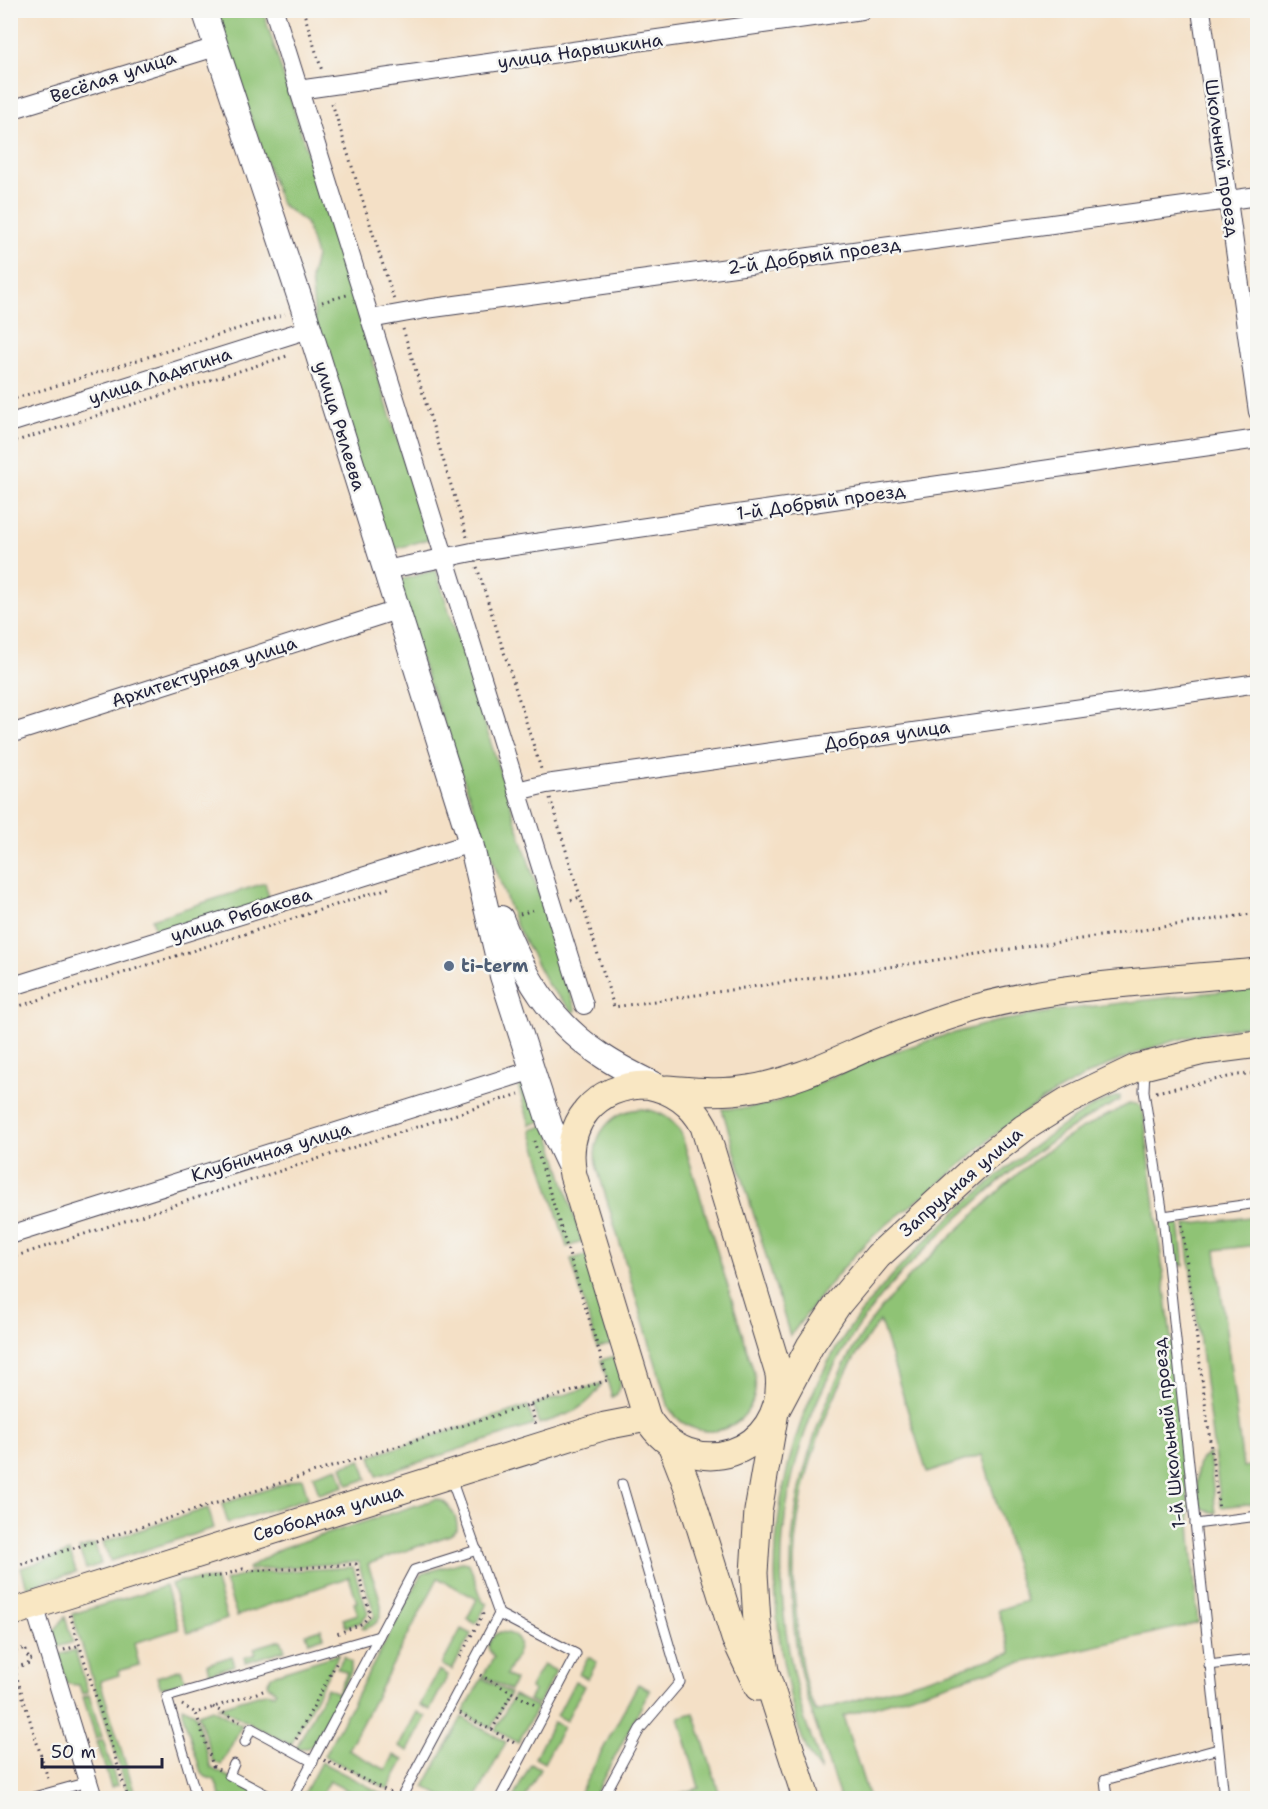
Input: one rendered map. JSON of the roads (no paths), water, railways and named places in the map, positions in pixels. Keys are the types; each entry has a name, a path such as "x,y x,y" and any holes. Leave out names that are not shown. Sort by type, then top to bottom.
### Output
{"main road":[{"path":"663,1089 722,1092 773,1084 810,1072 888,1038 956,1013 1028,996 1098,986 1257,972"},
{"name":"Запрудная улица","path":"775,1412 807,1351 861,1274 896,1238 984,1159 1024,1128 1067,1101 1136,1068 1145,1078 1203,1051 1257,1044"},
{"path":"775,1412 755,1440 730,1453 716,1456 696,1455 671,1444 659,1435 647,1418 571,1164 572,1143 578,1124 590,1107 607,1094 626,1086 647,1085 677,1095 699,1117 708,1135 779,1374 779,1395 758,1511 754,1585 765,1671 806,1798"},
{"name":"Свободная улица","path":"22,1609 605,1426 647,1418"},
{"path":"671,1444 693,1503 735,1638 751,1675 785,1732"}],"street":[{"name":"улица Рылеева","path":"204,10 311,317 397,610 471,843 513,948 528,977 558,1019 584,1042 611,1061 663,1089"},
{"path":"274,10 584,1005"},
{"name":"улица Нарышкина","path":"298,90 862,10"},
{"name":"Школьный проезд","path":"1202,10 1257,412"},
{"name":"Весёлая улица","path":"10,110 216,46"},
{"name":"2-й Добрый проезд","path":"370,319 1257,196"},
{"name":"улица Ладыгина","path":"10,423 311,317"},
{"name":"1-й Добрый проезд","path":"385,570 472,552 1257,439"},
{"name":"Архитектурная улица","path":"10,734 397,610"},
{"name":"Добрая улица","path":"517,791 546,784 1257,683"},
{"name":"улица Рылеева","path":"471,843 523,1073 574,1177"},
{"name":"улица Рыбакова","path":"10,987 471,843"},
{"name":"Клубничная улица","path":"10,1235 523,1073"},
{"path":"22,1609 90,1790"}],"lane":[{"name":"1-й Школьный проезд","path":"1145,1078 1163,1216 1224,1798"},
{"path":"1163,1216 1257,1203"},
{"path":"449,1474 499,1614 576,1654 500,1798"},
{"path":"603,1798 640,1729 680,1682 622,1484"},
{"path":"1195,1524 1257,1516"},
{"path":"293,1798 414,1570 477,1550"},
{"path":"401,1798 499,1614"},
{"path":"197,1798 167,1697 380,1636"},
{"path":"1209,1665 1257,1659"},
{"path":"244,1742 251,1728 314,1759"},
{"path":"1107,1798 1105,1780 1218,1749"},
{"path":"234,1764 229,1775 273,1798"},
{"path":"30,1798 52,1792 90,1790"}],"place":[{"name":"ti-term","path":"449,966"}]}
